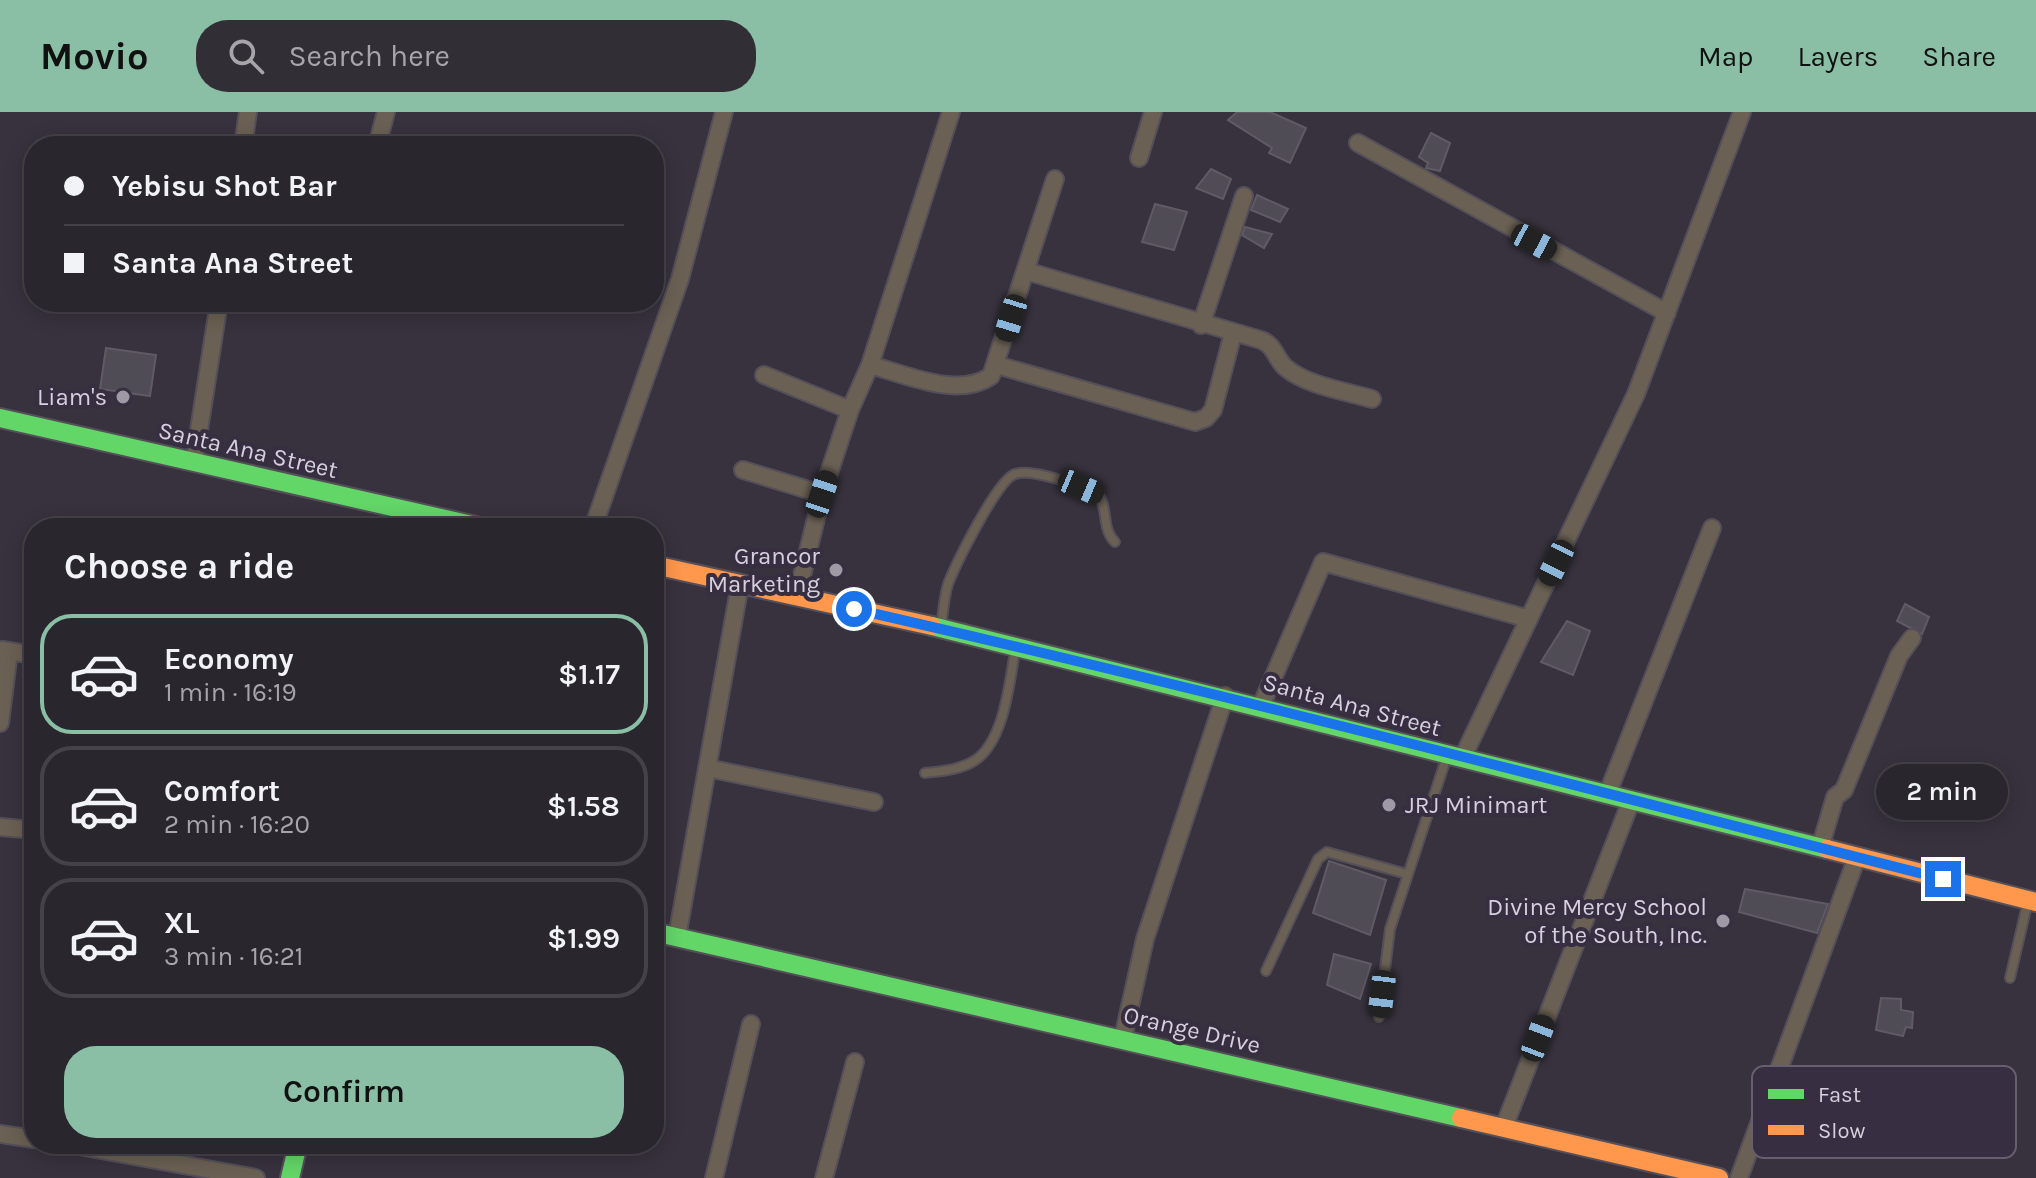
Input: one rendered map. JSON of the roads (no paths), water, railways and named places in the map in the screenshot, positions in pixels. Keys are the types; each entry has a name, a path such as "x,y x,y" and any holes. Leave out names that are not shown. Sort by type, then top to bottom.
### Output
{"main road":[{"name":"Santa Ana Street","path":"0,418 194,462 411,518"},
{"name":"Santa Ana Street","path":"664,567 1016,644 2032,901"},
{"name":"Orange Drive","path":"664,934 1719,1178"},
{"path":"290,1178 296,1154"}],"street":[{"path":"244,136 248,112"},
{"path":"380,136 386,112"},
{"path":"596,518 680,279 724,112"},
{"path":"797,596 822,494 850,410 870,365 951,112"},
{"path":"1139,158 1153,112"},
{"path":"1455,757 1529,619 1636,394 1742,112"},
{"path":"1358,143 1667,313"},
{"path":"870,365 958,386 982,383 991,376 1055,179"},
{"path":"1201,325 1244,196"},
{"path":"1026,271 1201,325 1268,342 1286,368 1301,376 1372,399"},
{"path":"194,462 217,312"},
{"path":"997,365 1195,422 1206,418 1213,410 1233,333"},
{"path":"764,375 850,410"},
{"path":"743,470 822,494"},
{"path":"1607,795 1712,528"},
{"path":"1261,706 1323,562 1529,619"},
{"path":"677,937 740,584"},
{"path":"1820,848 1835,797 1844,790 1899,656 1912,638"},
{"path":"0,723 5,651"},
{"path":"1123,1038 1149,925 1225,696"},
{"path":"707,768 874,802"},
{"path":"1504,1127 1631,801"},
{"path":"0,827 24,829"},
{"path":"1780,1066 1857,857"},
{"path":"714,1178 751,1024"},
{"path":"824,1178 855,1062"},
{"path":"0,1134 24,1138"},
{"path":"1739,1178 1752,1143"},
{"path":"123,1154 256,1178"}],"lane":[{"path":"941,629 948,586 983,514 1002,482 1011,475 1024,472 1098,494 1104,503 1107,534 1115,542"},
{"path":"925,773 958,768 977,760 990,744 1007,699 1016,644"},
{"path":"1379,1017 1390,929 1407,874 1455,757"},
{"path":"1266,971 1318,859 1327,852 1407,874"},
{"path":"2010,978 2032,901"}],"place":[{"name":"Liam's","path":"123,397"},
{"name":"Grancor Marketing","path":"836,570"},
{"name":"JRJ Minimart","path":"1389,805"},
{"name":"Divine Mercy School of the South, Inc.","path":"1723,921"}]}
